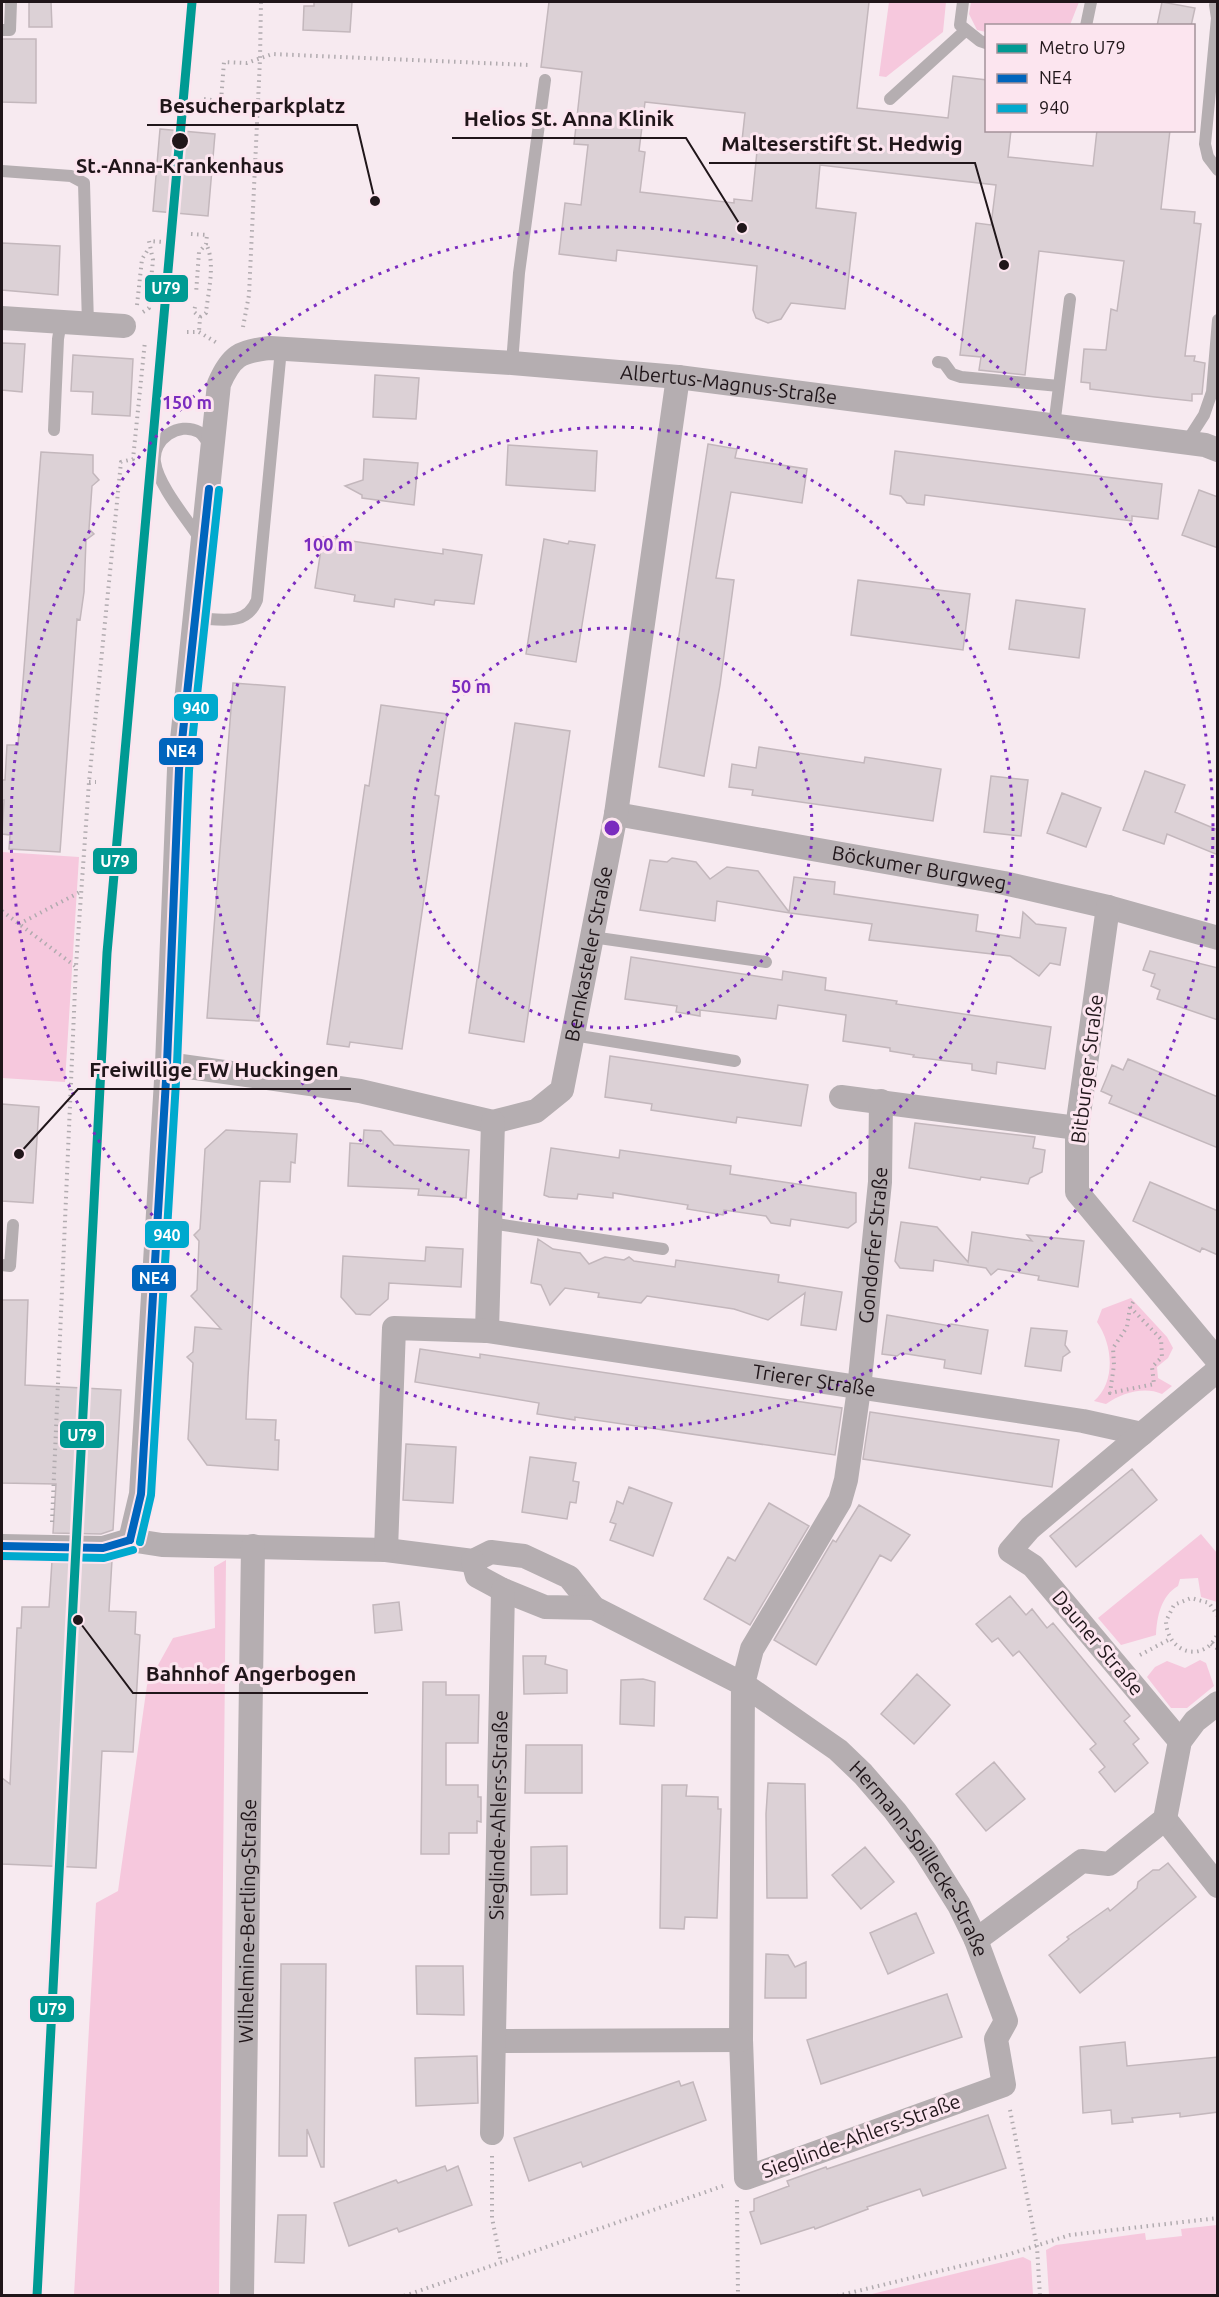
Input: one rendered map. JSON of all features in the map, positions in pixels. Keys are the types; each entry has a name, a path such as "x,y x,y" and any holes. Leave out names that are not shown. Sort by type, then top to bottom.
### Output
{"street":[{"path":"2,318 124,326"},
{"name":"Albertus-Magnus-Straße","path":"238,355 254,350 281,349 512,363 678,377 1186,443 1218,450"},
{"path":"130,1540 141,1494 167,1065 179,769 219,384 226,366 238,355"},
{"name":"Bernkasteler Straße","path":"167,1065 360,1091 493,1122 536,1112 562,1090 616,814 678,377"},
{"name":"Böckumer Burgweg","path":"616,814 1005,883 1108,907 1218,938"},
{"name":"Bitburger Straße","path":"1108,907 1077,1128 1077,1192 1218,1361"},
{"path":"841,1097 1077,1128"},
{"name":"Gondorfer Straße","path":"859,1389 880,1182 881,1101"},
{"path":"487,1330 493,1122"},
{"name":"Trierer Straße","path":"386,1550 394,1328 487,1330 859,1389 1083,1421 1142,1434"},
{"path":"1142,1434 1218,1370"},
{"path":"743,1684 752,1649 840,1501 846,1480 859,1389"},
{"name":"Dauner Straße","path":"1142,1434 1030,1528 1010,1551 1034,1566 1180,1741"},
{"name":"Hermann-Spillecke-Straße","path":"2,1546 103,1548 130,1540 162,1545 386,1550 473,1561 491,1552 524,1556 569,1577 594,1608 743,1684 838,1750 895,1811 940,1873 976,1940 1006,2021 996,2039 1004,2085"},
{"name":"Wilhelmine-Bertling-Straße","path":"243,2295 253,1546"},
{"name":"Hermann-Spillecke-Straße","path":"473,1561 477,1576 502,1590 545,1607 594,1608"},
{"name":"Sieglinde-Ahlers-Straße","path":"492,2133 502,1590"},
{"name":"Sieglinde-Ahlers-Straße","path":"743,1684 742,2180 1004,2085"},
{"path":"976,1940 1082,1861 1109,1864 1165,1819 1180,1741 1195,1721 1218,1703"},
{"path":"1165,1819 1218,1886"},
{"path":"495,2041 741,2040"}],"lane":[{"path":"2,30 10,30 11,2"},
{"path":"963,2 960,25 985,42"},
{"path":"1086,24 1091,2"},
{"path":"1215,4 1217,18 1205,144 1208,157 1218,170"},
{"path":"890,99 966,30"},
{"path":"512,363 519,273 545,80"},
{"path":"2,171 70,176 84,183 88,324"},
{"path":"1054,426 1070,299"},
{"path":"1186,443 1204,415 1212,392 1218,320"},
{"path":"54,430 57,339 61,322"},
{"path":"195,618 241,619 253,611 257,600 281,349"},
{"path":"938,362 944,363 952,374 961,377 1059,386"},
{"path":"204,544 157,473 154,460 157,446 169,433 185,427 201,433 213,450"},
{"path":"591,937 766,962"},
{"path":"573,1035 735,1061"},
{"path":"490,1223 663,1249"},
{"path":"2,1265 10,1266 13,1225"}],"path":[{"path":"238,355 249,295 261,2"},
{"path":"204,99 221,100 224,62 247,63 272,54 529,65 545,80"},
{"path":"191,234 207,235 206,244 199,252 196,294"},
{"path":"150,290 153,260 149,241 164,242"},
{"path":"200,317 206,313 207,303 211,253 206,244"},
{"path":"138,301 142,259 149,248"},
{"path":"195,307 194,312 200,317"},
{"path":"199,333 200,317"},
{"path":"51,1547 75,966 89,782 121,462 133,459 145,340"},
{"path":"89,782 96,782"},
{"path":"19,924 81,892"},
{"path":"2,911 75,966"},
{"path":"1130,1307 1161,1339 1162,1357 1152,1367 1154,1384 1110,1393 1114,1365 1113,1348 1127,1327 1130,1307"},
{"path":"1218,1616 1209,1603 1200,1599 1182,1600 1169,1613 1166,1621 1170,1639 1182,1650 1189,1652 1205,1649 1218,1633"},
{"path":"1120,1670 1132,1660 1170,1639"},
{"path":"1211,1644 1218,1649"},
{"path":"1004,2085 1037,2247 1040,2295"},
{"path":"492,2133 492,2218 501,2262"},
{"path":"404,2295 742,2180 738,2295"},
{"path":"837,2295 1037,2247 1055,2239 1087,2232 1218,2218"}],"shaded area":[{"path":"889,2 946,2 943,32 886,77 879,76"},
{"path":"971,2 1079,2 1070,24 985,24 985,32 977,30 969,14"},
{"path":"2,852 79,857 65,1082 2,1078"},
{"path":"1131,1298 1167,1337 1173,1348 1168,1358 1157,1367 1158,1378 1172,1386 1162,1394 1141,1391 1126,1394 1106,1404 1094,1401 1106,1384 1110,1363 1106,1341 1097,1322 1102,1309"},
{"path":"1201,1534 1217,1553 1217,1602 1201,1597 1198,1578 1180,1579 1178,1586 1172,1590 1161,1607 1156,1635 1121,1645 1098,1618"},
{"path":"226,1560 219,2295 74,2295 96,1903 118,1891 147,1685 173,1638 215,1628 214,1567"},
{"path":"1200,1660 1206,1663 1214,1686 1187,1708 1171,1708 1147,1677 1155,1667 1167,1661 1185,1668"},
{"path":"1217,2225 1217,2295 1049,2295 1046,2250 1056,2245 1145,2233 1146,2240 1182,2236 1181,2229"},
{"path":"1023,2257 1031,2261 1033,2295 868,2295"}],"building":[{"path":"29,2 51,2 52,27 29,27"},
{"path":"314,2 352,2 350,32 303,30 304,6 314,6"},
{"path":"549,2 869,2 857,108 948,118 953,76 985,80 985,132 1011,132 1008,157 1093,166 1097,132 1170,132 1161,209 1195,212 1194,223 1201,224 1185,356 1195,356 1194,361 1205,363 1202,394 1192,394 1192,401 1090,389 1090,383 1081,382 1084,349 1106,350 1111,309 1117,311 1124,261 1039,251 1025,375 979,370 981,357 960,355 976,223 991,225 996,185 820,165 816,208 856,213 845,309 791,303 781,319 768,323 756,318 753,310 757,266 617,250 616,261 559,254 565,203 581,205 588,145 574,144 582,72 541,67","holes":["645,102 745,113 741,150 757,151 752,201 734,199 734,203 640,192 645,152 639,151"]},
{"path":"1162,2 1195,8 1191,24 1157,24"},
{"path":"2,39 36,39 36,103 2,102"},
{"path":"160,129 215,134 208,216 153,211"},
{"path":"2,243 60,246 58,295 2,290"},
{"path":"2,343 25,344 22,392 2,390"},
{"path":"73,355 133,359 130,416 92,414 93,392 71,391"},
{"path":"375,375 419,378 416,419 373,417"},
{"path":"708,444 737,449 735,458 807,469 802,503 731,492 716,578 734,580 720,685 704,776 659,767"},
{"path":"508,445 597,451 595,491 506,485"},
{"path":"895,451 1162,484 1158,519 1132,516 1132,521 925,495 924,505 907,503 901,496 890,494"},
{"path":"41,452 93,455 93,473 99,480 92,486 89,529 94,534 86,540 84,592 80,620 77,619 60,852 9,849 10,835 2,834 4,800 2,800 2,780 5,780 7,745 18,745"},
{"path":"364,459 418,463 414,505 362,498 362,495 345,486 363,480"},
{"path":"1199,490 1218,497 1218,548 1182,535"},
{"path":"323,537 443,554 443,549 482,555 474,604 435,600 434,605 395,599 394,607 354,601 355,595 315,588"},
{"path":"544,539 568,544 569,541 595,545 576,662 526,654"},
{"path":"858,580 970,594 963,650 851,635"},
{"path":"1016,600 1085,609 1079,658 1009,649"},
{"path":"233,683 285,687 259,1021 207,1018"},
{"path":"381,705 447,714 435,795 439,796 402,1049 350,1042 349,1047 327,1044 365,785 369,786"},
{"path":"515,723 570,731 524,1042 469,1033"},
{"path":"759,747 864,763 865,757 941,769 933,821 752,795 753,790 729,787 732,764 756,768"},
{"path":"1145,771 1185,785 1175,812 1218,830 1218,855 1167,834 1164,844 1123,830"},
{"path":"991,776 1028,780 1021,836 984,832"},
{"path":"1062,793 1101,808 1086,847 1047,833"},
{"path":"672,858 696,862 710,879 727,867 758,871 789,912 794,877 835,882 834,894 978,915 976,931 1020,938 1023,912 1036,924 1066,928 1060,965 1050,963 1039,976 1010,956 869,940 872,924 790,913 717,901 715,921 640,910 650,860 667,862"},
{"path":"1150,951 1218,968 1218,1020 1157,999 1160,990 1151,986 1155,974 1143,970"},
{"path":"631,957 782,980 783,971 826,978 825,990 897,1001 896,1004 1051,1027 1045,1069 997,1062 996,1074 972,1070 972,1064 913,1057 914,1055 890,1051 890,1048 843,1041 846,1015 778,1005 776,1019 700,1010 700,1016 676,1012 677,1006 625,999"},
{"path":"610,1056 808,1085 801,1126 737,1117 736,1123 651,1110 652,1104 605,1097"},
{"path":"1128,1059 1218,1097 1218,1148 1109,1103 1112,1096 1101,1091 1112,1065 1123,1070"},
{"path":"2,1104 39,1107 33,1203 2,1201"},
{"path":"915,1123 1035,1137 1033,1148 1045,1150 1042,1172 1030,1178 1028,1184 981,1177 980,1180 909,1168"},
{"path":"226,1130 297,1134 295,1163 291,1162 290,1182 260,1181 248,1377 246,1419 276,1420 275,1440 279,1440 278,1470 207,1465 188,1439 193,1363 187,1357 193,1352 195,1327 221,1329 191,1296 197,1290 199,1241 194,1235 200,1229 205,1149"},
{"path":"364,1130 381,1131 394,1145 469,1150 466,1198 418,1195 419,1189 348,1186 350,1143 363,1144"},
{"path":"551,1148 619,1158 620,1150 731,1166 730,1174 856,1193 856,1222 848,1228 791,1219 790,1226 771,1223 766,1216 724,1210 723,1215 687,1209 688,1205 613,1193 613,1198 578,1194 577,1199 549,1197 544,1195"},
{"path":"1150,1182 1218,1211 1218,1255 1202,1248 1200,1252 1133,1221"},
{"path":"901,1222 937,1227 968,1262 972,1232 1032,1241 1027,1235 1084,1241 1078,1287 1038,1280 1039,1276 998,1269 991,1275 986,1268 934,1260 933,1271 900,1268 895,1261"},
{"path":"538,1239 553,1249 580,1253 589,1264 605,1257 624,1260 629,1257 634,1261 675,1267 676,1260 779,1275 778,1282 842,1292 836,1330 801,1325 805,1293 768,1320 734,1309 647,1296 641,1303 598,1297 599,1293 565,1288 550,1305 541,1285 531,1283"},
{"path":"426,1247 463,1249 461,1287 389,1283 388,1299 370,1315 356,1314 341,1297 343,1256 425,1261"},
{"path":"2,1300 28,1300 25,1385 121,1390 113,1530 101,1534 53,1533 56,1484 2,1483"},
{"path":"887,1315 988,1330 981,1374 944,1368 945,1360 901,1353 897,1356 882,1354"},
{"path":"1031,1328 1067,1331 1065,1345 1070,1352 1063,1357 1061,1371 1025,1366"},
{"path":"420,1349 480,1358 480,1354 842,1408 835,1455 575,1417 575,1420 537,1414 539,1403 415,1382"},
{"path":"870,1412 1059,1440 1052,1487 863,1459"},
{"path":"406,1444 456,1447 453,1503 403,1500"},
{"path":"530,1457 576,1463 573,1481 579,1482 576,1503 570,1502 567,1519 522,1512"},
{"path":"1132,1469 1157,1500 1076,1567 1050,1536"},
{"path":"629,1487 672,1503 653,1556 610,1540 616,1524 610,1522 617,1501 623,1504"},
{"path":"769,1503 809,1526 750,1625 704,1599 728,1557 735,1561"},
{"path":"859,1505 910,1535 891,1561 880,1555 816,1665 774,1640 833,1540 836,1542"},
{"path":"112,1560 109,1611 136,1612 135,1634 140,1635 133,1752 102,1751 96,1868 2,1864 2,1778 10,1784 17,1628 21,1628 22,1607 49,1607 52,1561"},
{"path":"1010,1596 1026,1615 1032,1609 1047,1628 1053,1623 1130,1716 1124,1721 1139,1739 1133,1744 1148,1763 1115,1792 1099,1772 1105,1767 1090,1749 1096,1744 1019,1651 1013,1656 998,1638 992,1642 976,1624"},
{"path":"399,1602 402,1630 375,1633 373,1605"},
{"path":"523,1656 546,1656 545,1664 567,1670 567,1693 524,1694"},
{"path":"917,1674 950,1705 914,1744 881,1714"},
{"path":"643,1679 655,1682 654,1726 620,1724 621,1680"},
{"path":"423,1682 446,1682 446,1695 479,1695 478,1743 446,1743 446,1785 478,1785 478,1797 481,1797 481,1822 477,1821 477,1833 449,1833 449,1854 421,1854"},
{"path":"526,1745 582,1745 582,1793 525,1793"},
{"path":"994,1762 1025,1799 986,1831 956,1794"},
{"path":"768,1783 805,1784 807,1898 767,1898"},
{"path":"662,1785 687,1785 686,1796 718,1797 718,1809 721,1809 717,1918 685,1917 684,1929 660,1928"},
{"path":"567,1846 567,1894 531,1895 531,1847"},
{"path":"865,1847 894,1882 861,1909 832,1875"},
{"path":"1168,1863 1196,1897 1080,1993 1049,1955 1069,1939 1067,1937 1108,1908 1110,1911 1137,1888 1138,1882 1153,1870 1159,1870"},
{"path":"916,1913 934,1953 888,1974 870,1933"},
{"path":"766,1954 788,1955 795,1967 806,1962 806,1998 765,1998"},
{"path":"281,1964 326,1964 324,2167 321,2167 307,2129 307,2156 279,2156"},
{"path":"416,1966 463,1966 464,2015 417,2014"},
{"path":"947,1994 962,2037 821,2084 807,2040"},
{"path":"1125,2042 1127,2066 1218,2057 1218,2112 1180,2117 1180,2113 1132,2118 1133,2122 1112,2124 1111,2110 1083,2113 1080,2047"},
{"path":"477,2056 478,2103 416,2106 415,2058"},
{"path":"679,2081 681,2086 693,2082 706,2120 583,2167 581,2162 529,2181 514,2138"},
{"path":"988,2115 1006,2168 923,2196 920,2189 867,2207 868,2209 815,2229 814,2227 761,2244 750,2212 754,2211 754,2199 789,2186 787,2181 826,2167 827,2169"},
{"path":"445,2166 447,2171 458,2166 472,2205 399,2232 397,2228 349,2246 334,2203 396,2180 398,2183"},
{"path":"278,2215 306,2215 304,2263 275,2262"}],"metro line":[{"name":"U79","path":"37,2296 107,953 192,2"}],"transit line":[{"name":"NE4","path":"130,1540 141,1494 167,1064 179,769 209,489"},
{"name":"940","path":"140,1542 151,1495 177,1065 189,770 219,490"},
{"name":"NE4","path":"2,1546 103,1548 130,1540"},
{"name":"940","path":"2,1556 104,1558 133,1550"}],"place":[{"name":"St.-Anna-Krankenhaus","path":"180,141"},
{"name":"Besucherparkplatz","path":"375,201"},
{"name":"Helios St. Anna Klinik","path":"742,228"},
{"name":"Malteserstift St. Hedwig","path":"1004,265"},
{"name":"Freiwillige FW Huckingen","path":"19,1154"},
{"name":"Bahnhof Angerbogen","path":"78,1620"}]}
